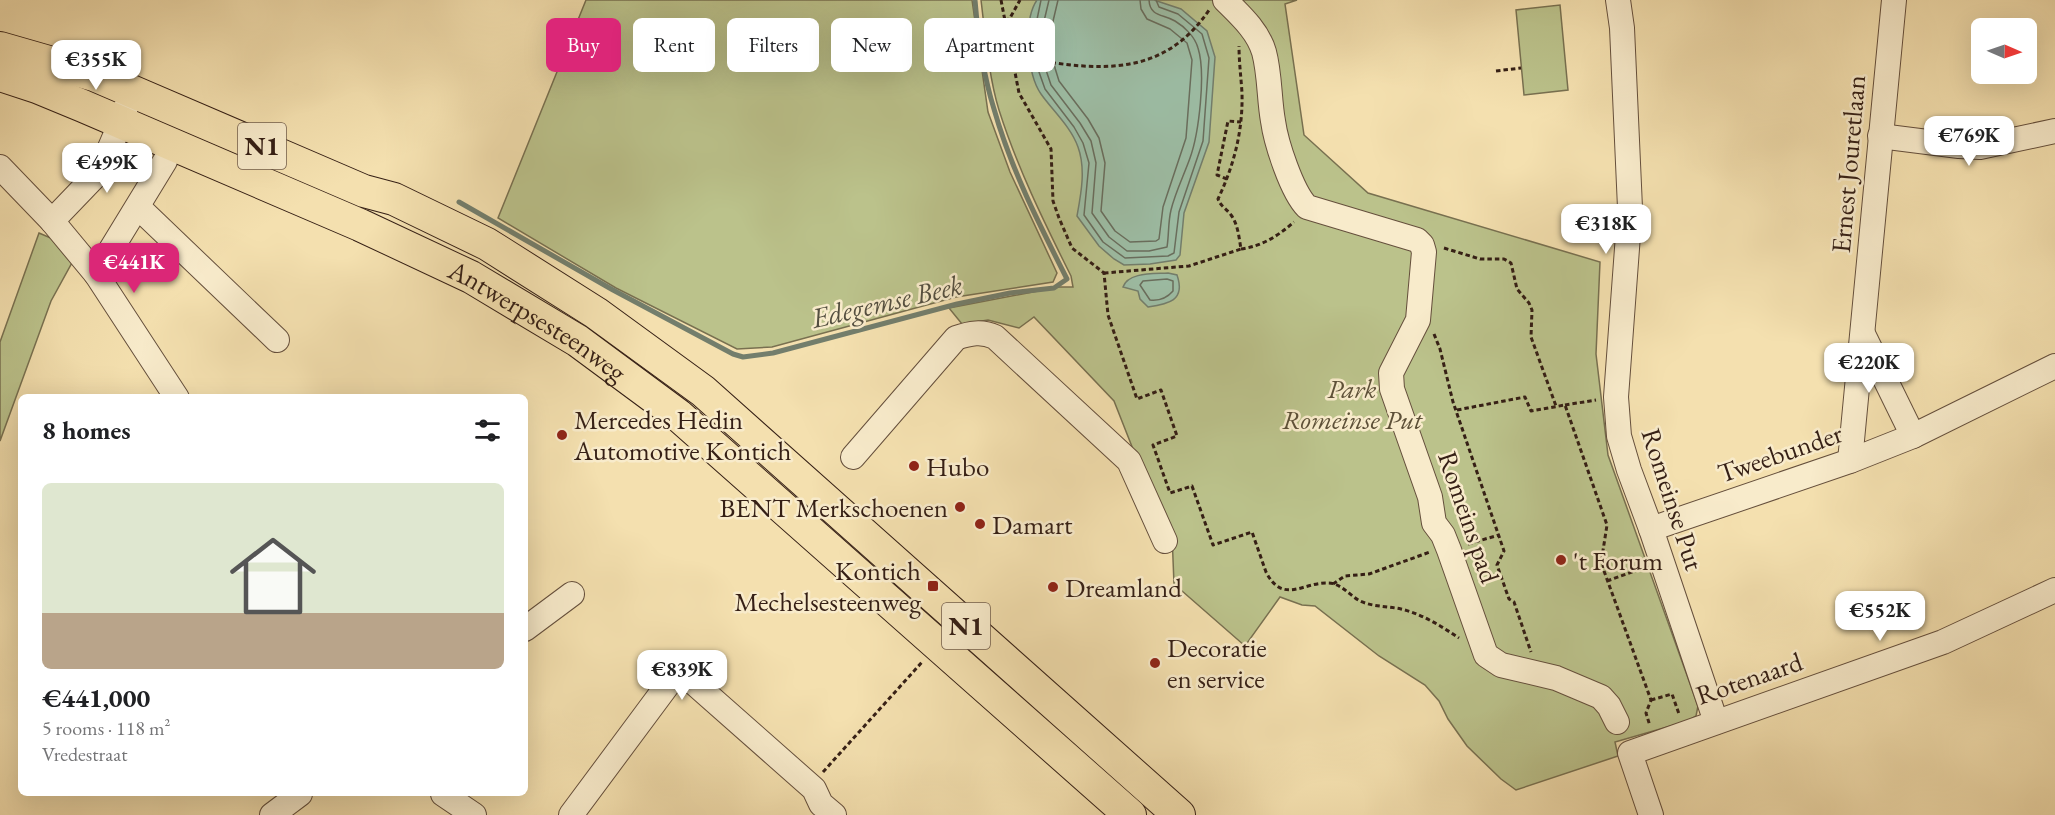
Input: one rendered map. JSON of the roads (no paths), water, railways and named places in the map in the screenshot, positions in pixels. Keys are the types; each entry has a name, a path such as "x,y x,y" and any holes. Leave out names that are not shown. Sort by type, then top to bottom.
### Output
{"main road":[{"name":"Antwerpsesteenweg","path":"0,48 75,69 364,190 394,199 487,244 596,313 703,391 1179,815"},
{"name":"Antwerpsesteenweg","path":"0,75 37,87 114,119 360,225 471,278 579,341 678,415 1130,815"}],"street":[{"name":"Romeins pad","path":"1225,0 1253,30 1264,51 1273,125 1299,200 1307,207 1417,240 1422,245 1424,252 1418,320 1391,373 1392,389 1434,508 1434,523 1449,548 1486,655 1501,664 1556,678 1601,697 1609,706 1617,723"},
{"name":"Romeinse Put","path":"1618,0 1622,28 1630,208 1616,397 1619,436 1716,722"},
{"name":"Ernest Jouretlaan","path":"1850,461 1894,0"},
{"path":"45,214 86,167 114,119 126,89"},
{"path":"1880,136 1980,147 2055,131"},
{"path":"96,274 165,161"},
{"path":"0,167 45,214 96,274 174,394"},
{"path":"138,207 277,340"},
{"path":"853,457 956,338 968,334 988,334 996,337 1129,461 1165,541"},
{"path":"1863,334 1913,436"},
{"name":"Tweebunder","path":"1651,529 1850,461 1913,436 2055,366"},
{"name":"Rotenaard","path":"1651,815 1629,753 1943,642 2055,590"},
{"path":"528,627 572,594"},
{"path":"571,815 675,675 694,683 812,788 821,804 834,815"},
{"path":"272,815 293,796"},
{"path":"446,796 474,815"}],"water":[{"path":"1037,0 1154,0 1181,9 1207,31 1215,57 1209,142 1184,213 1180,255 1176,260 1124,265 1099,246 1077,216 1082,173 1078,147 1066,126 1041,94 1032,72 1055,72 1055,18 1031,18"},
{"path":"1168,273 1177,275 1179,291 1173,300 1162,304 1148,307 1140,299 1138,291 1123,287 1126,282 1136,276"}],"waterway":[{"name":"Edegemse Beek","path":"459,202 613,290 733,354 743,357 773,353 957,304 1010,293 1054,288 1067,279 1026,196 1001,131 984,69 975,0"}],"place":[{"name":"Mercedes Hedin Automotive Kontich","path":"562,435"},
{"name":"Hubo","path":"914,466"},
{"name":"BENT Merkschoenen","path":"960,507"},
{"name":"Damart","path":"980,524"},
{"name":"'t Forum","path":"1561,560"},
{"name":"Kontich Mechelsesteenweg","path":"933,586"},
{"name":"Dreamland","path":"1053,587"},
{"name":"Decoratie en service","path":"1155,663"}],"park label":[{"name":"Park Romeinse Put","path":"1352,404"}]}
